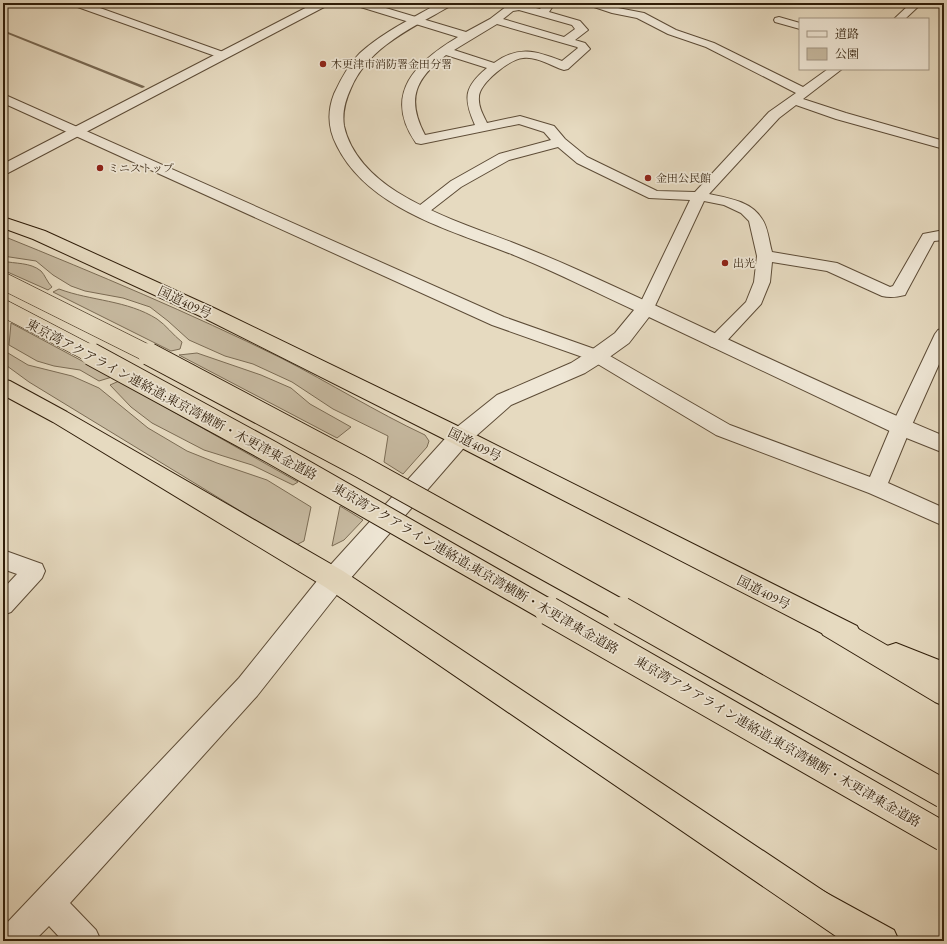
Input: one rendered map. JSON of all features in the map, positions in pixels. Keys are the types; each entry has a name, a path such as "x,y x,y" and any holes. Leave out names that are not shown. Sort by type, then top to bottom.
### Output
{"highway":[{"name":"国道409号","path":"3,222 39,235 207,312 460,436 832,627 944,675"},
{"name":"東京湾アクアライン連絡道;東京湾横断・木更津東金道路","path":"3,282 111,333 294,430 944,794"},
{"name":"東京湾アクアライン連絡道;東京湾横断・木更津東金道路","path":"3,308 86,351 271,452 944,837"},
{"path":"3,386 60,416 334,579 871,941"},
{"path":"832,627 944,693"},
{"path":"810,900 883,941"}],"street":[{"path":"76,3 222,55"},
{"path":"3,170 324,3"},
{"path":"358,3 373,5 466,36"},
{"path":"448,3 381,44 357,65 347,81 339,99 336,116 340,136 350,156 366,175 390,194 420,212 452,226 544,261 716,342 901,427 944,445"},
{"path":"543,14 550,3"},
{"path":"592,3 616,11 640,15 672,32 717,48 798,96 841,116 944,145"},
{"path":"634,3 640,15"},
{"path":"900,18 917,3"},
{"path":"565,41 582,30 576,23 520,7 510,8 495,20 466,36 424,66 414,81 408,100 410,118 421,140 520,120 549,129 560,142 582,160 654,194 699,196 728,202 746,210 756,220 765,256 762,282 754,304 716,342"},
{"path":"483,128 473,106 473,92 480,81 496,67 515,54 524,53 564,66 584,49 581,45 495,20"},
{"path":"779,20 799,26"},
{"path":"446,51 496,67"},
{"path":"12,941 49,903 248,687 334,579 460,436 504,400 578,368 622,338 646,308 699,196 774,115 835,70"},
{"path":"3,98 498,321 597,356 723,430 876,487 944,517"},
{"path":"420,212 456,184 504,157 560,142"},
{"path":"765,256 831,266 888,292 899,291 928,237 944,236"},
{"path":"876,487 901,427 942,342"},
{"path":"3,559 34,571 3,605"},
{"path":"49,903 85,941"}],"green space":[{"path":"3,236 143,294 281,358 425,435 429,441 427,447 403,474 384,462 388,436 333,409 292,382 253,364 225,356 189,340 150,307 123,298 85,291 71,286 53,275 36,261 3,256"},
{"path":"3,261 37,268 41,271 52,287 48,290 3,270"},
{"path":"59,289 121,304 145,313 160,321 182,342 180,349 171,351 53,292"},
{"path":"11,323 112,377 99,381 80,370 54,366 37,361 9,345"},
{"path":"3,350 28,365 72,376 99,388 148,428 187,451 267,480 311,507 304,541 296,545 29,382 3,363"},
{"path":"197,353 261,375 291,388 310,404 351,427 337,438 179,355"},
{"path":"119,381 298,482 293,485 252,465 204,450 152,423 131,407 110,385"},
{"path":"340,506 363,520 344,540 332,546"}],"waterway":[{"path":"3,31 143,87"}],"place":[{"name":"木更津市消防署金田分署","path":"323,64"},
{"name":"ミニストップ","path":"100,168"},
{"name":"金田公民館","path":"648,178"},
{"name":"出光","path":"725,263"}]}
